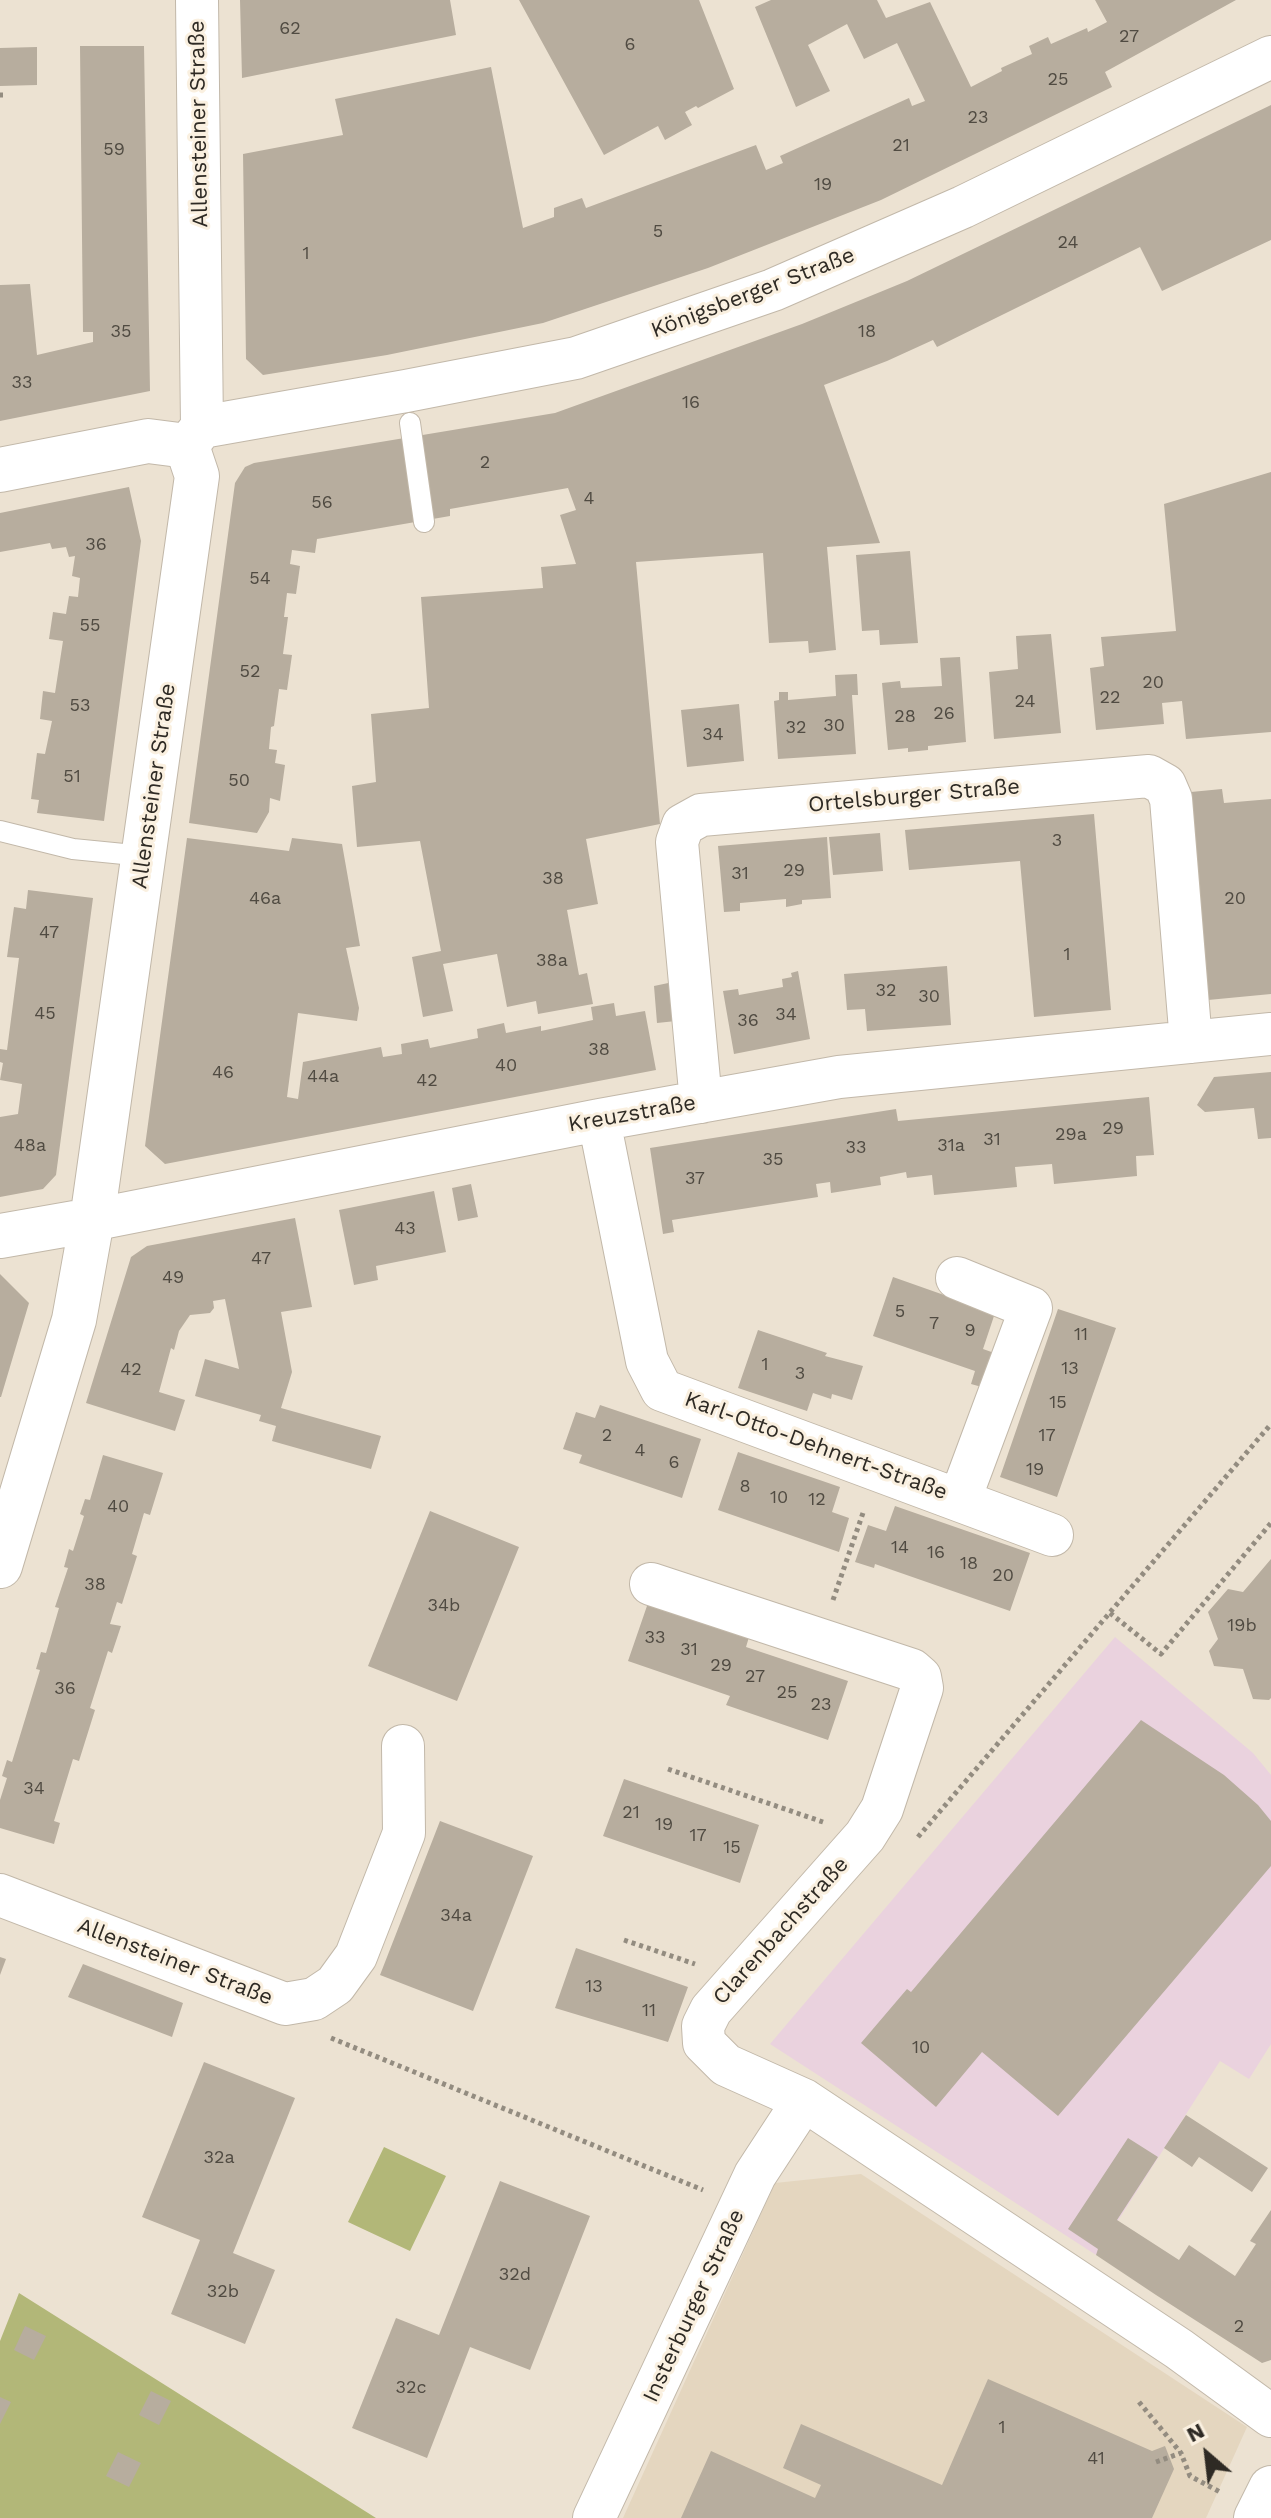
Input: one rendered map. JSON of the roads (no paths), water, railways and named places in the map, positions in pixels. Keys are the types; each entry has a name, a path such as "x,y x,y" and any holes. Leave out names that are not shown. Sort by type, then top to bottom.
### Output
{"street":[{"name":"Allensteiner Straße","path":"0,1566 74,1320 92,1220 197,476 197,0"},
{"name":"Königsberger Straße","path":"195,436 576,358 773,290 963,207 1271,57"},
{"path":"0,470 148,441 195,436"},
{"name":"Ortelsburger Straße","path":"701,1102 677,842 683,825 701,815 1149,776 1165,785 1171,799 1191,1042"},
{"name":"Kreuzstraße","path":"0,1236 599,1120 839,1077 1271,1034"},
{"name":"Karl-Otto-Dehnert-Straße","path":"599,1120 647,1361 662,1390 1052,1535"},
{"name":"Karl-Otto-Dehnert-Straße","path":"957,1278 1031,1308 960,1499"},
{"name":"Clarenbachstraße","path":"651,1584 912,1670 920,1677 922,1688 882,1809 865,1836 711,2010 703,2026 704,2043 726,2065 804,2100 1179,2349 1271,2416"},
{"name":"Allensteiner Straße","path":"0,1895 285,2004 314,1999 335,1985 356,1956 404,1833 403,1746"},
{"name":"Insterburger Straße","path":"594,2518 755,2175 804,2100"},
{"path":"1241,2507 1271,2488"}],"lane":[{"path":"410,423 424,522"},
{"path":"0,831 73,849 144,856"}]}
